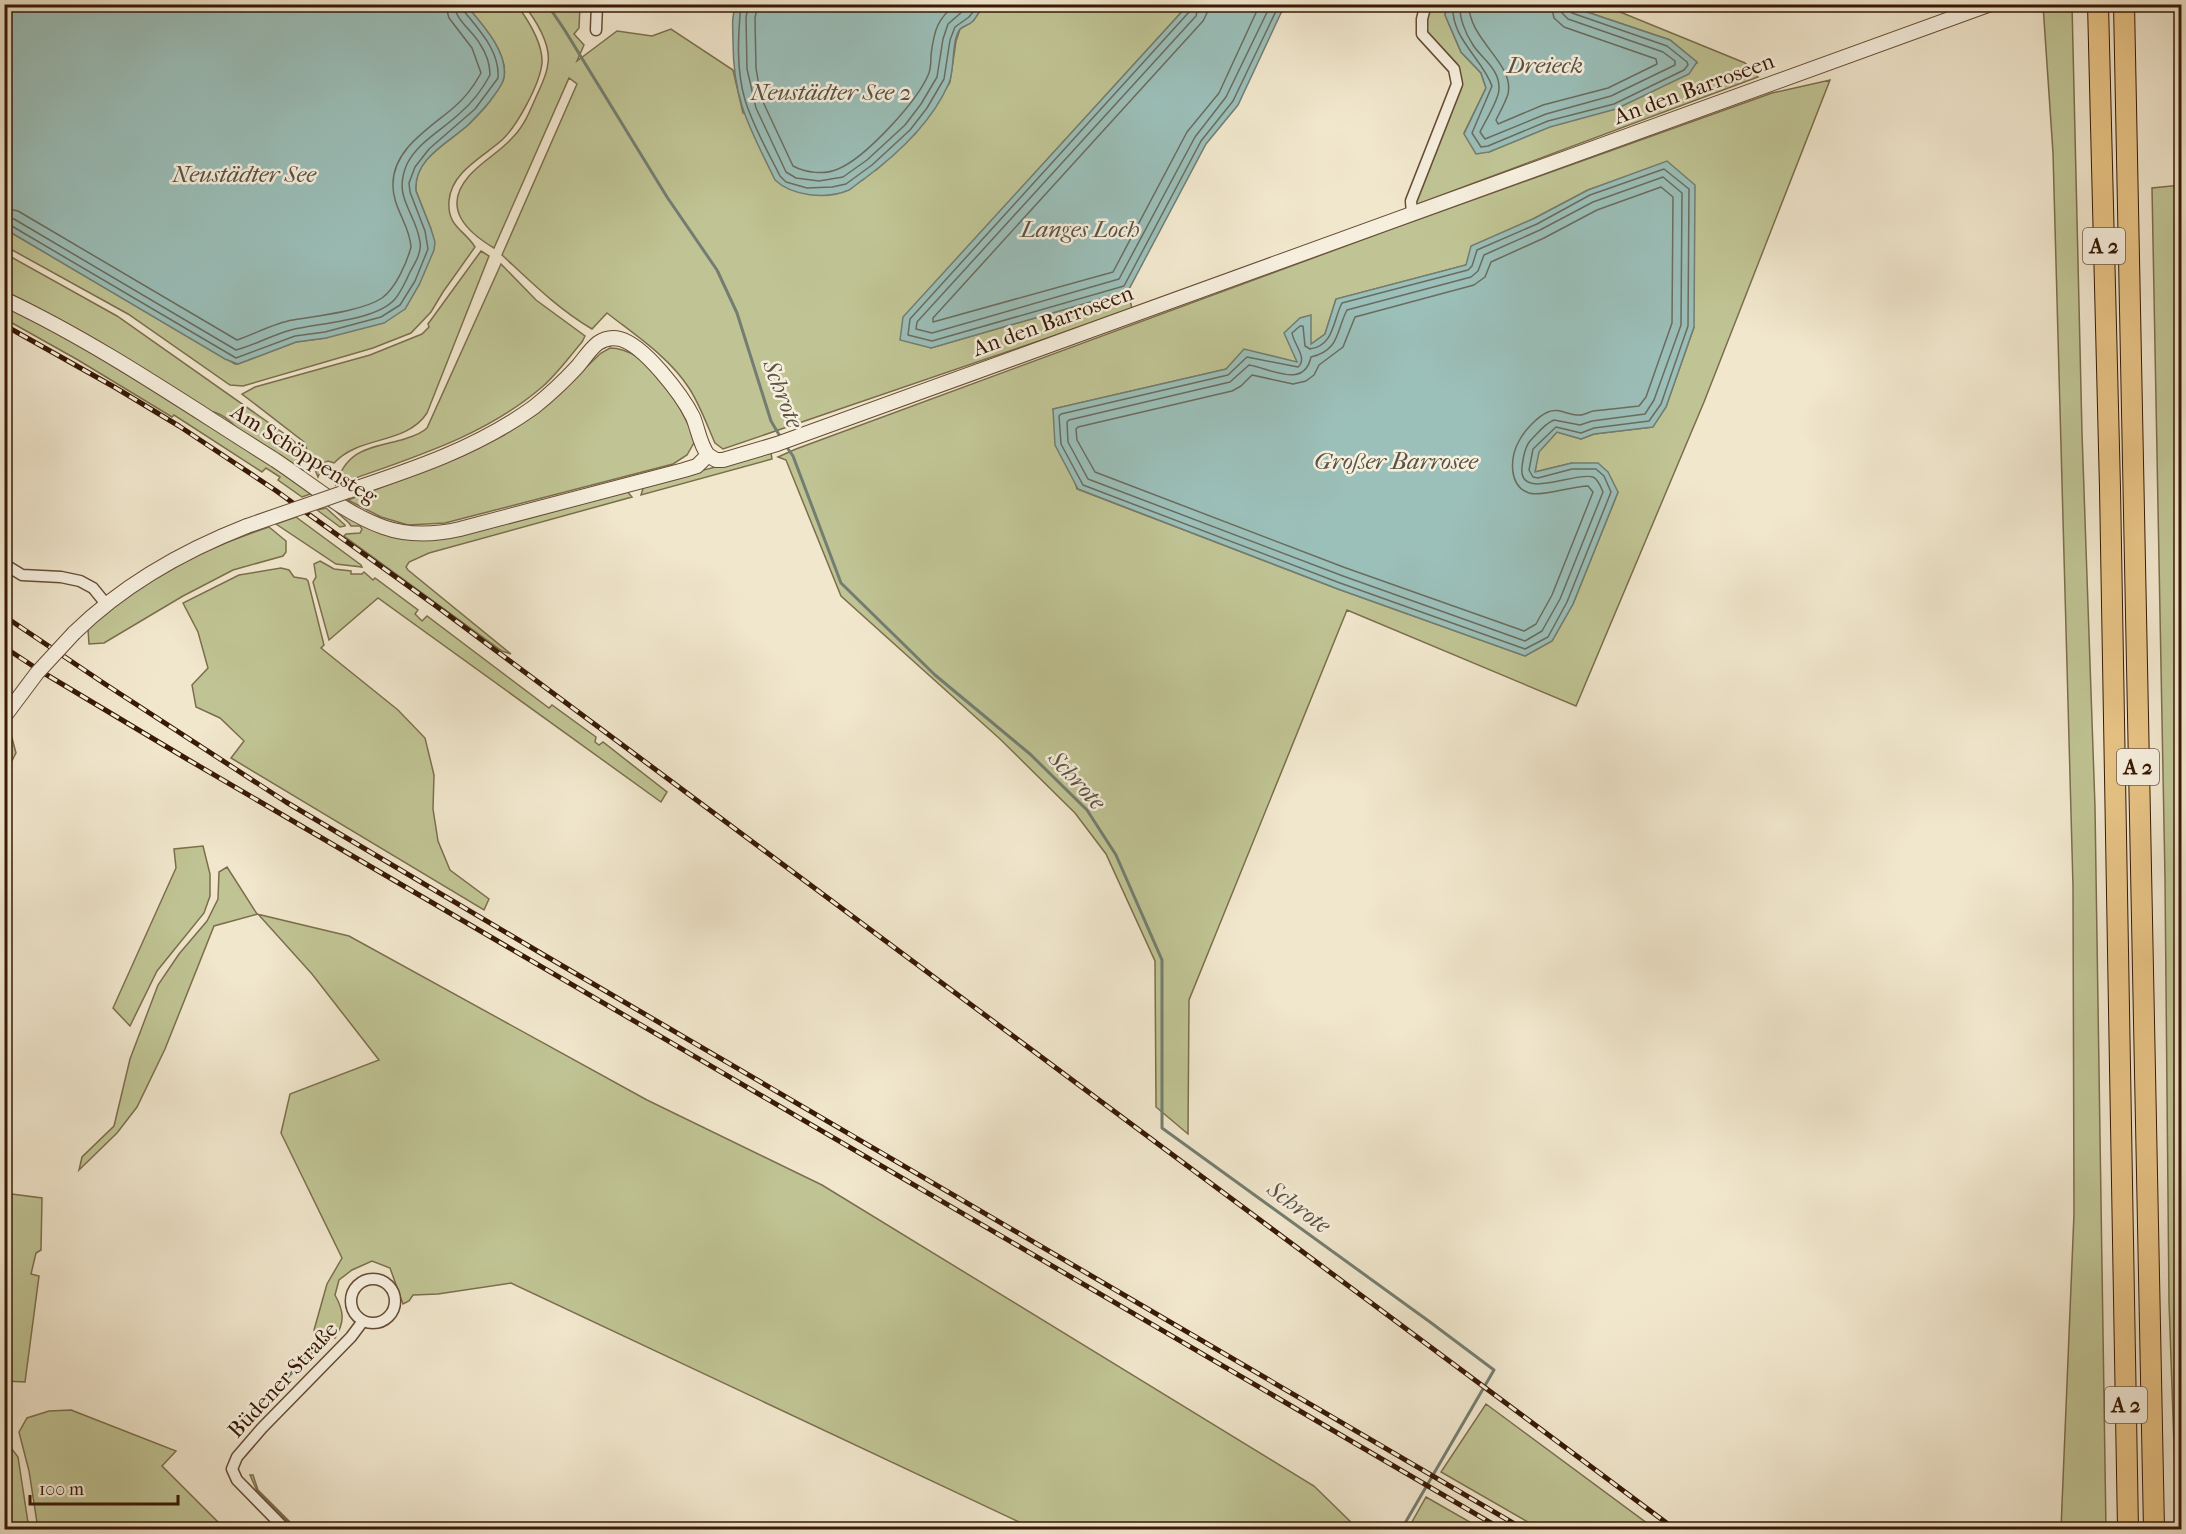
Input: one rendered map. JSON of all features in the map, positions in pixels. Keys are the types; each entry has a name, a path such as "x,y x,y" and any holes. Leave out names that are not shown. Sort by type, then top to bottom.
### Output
{"highway":[{"name":"A 2","path":"2098,4 2110,500 2128,1530"},
{"name":"A 2","path":"2124,4 2154,1530"}],"street":[{"path":"596,30 597,4"},
{"path":"1412,214 1411,201 1457,84 1454,69 1422,34 1422,19 1426,4"},
{"name":"An den Barroseen","path":"708,455 716,460 723,460 777,444 1991,4"},
{"name":"Am Schöppensteg","path":"4,299 93,347 299,476 349,510 398,532 428,534 460,529 684,470 697,466 708,455"},
{"path":"4,717 37,673 74,633 106,604 170,561 247,526 430,463 487,437 517,419 546,397 569,376 594,346 609,338 621,339 630,344 672,383 689,410 708,455"},
{"path":"4,564 22,575 61,577 80,581 93,588 106,604"},
{"name":"Büdener Straße","path":"370,1279 384,1282 393,1293 395,1302 392,1311 381,1321 370,1323 363,1321 351,1306 351,1297 355,1288 370,1279"},
{"name":"Büdener Straße","path":"286,1530 240,1484 232,1467 254,1437 351,1337 363,1321"}],"green space":[{"path":"993,4 1188,5 904,317 931,348 1128,291 1132,309 723,449 715,443 689,388 662,356 607,313 592,329 568,313 502,255 577,84 569,78 494,248 467,227 457,209 457,198 469,176 508,142 520,128 542,85 548,63 547,48 537,24 524,5 580,5 579,28 574,34 584,45 577,61 617,31 652,36 671,29 733,70 743,113 876,170 915,134 932,112 950,82 960,29 973,21 980,11"},
{"path":"466,5 517,5 537,40 542,63 537,82 527,104 508,134 469,166 455,182 449,201 451,217 475,247 431,312 411,333 373,348 243,386 230,385 128,314 5,246 5,229 235,364 296,342 326,338 405,309 420,283 431,229 416,191 420,170 433,153 480,113 499,89 505,72 503,61 493,40"},
{"path":"1432,5 1447,5 1445,15 1461,52 1481,73 1486,88 1464,133 1489,152 1697,63 1670,40 1566,5 1603,5 1745,63 1758,77 1415,205 1462,85 1427,34 1426,17"},
{"path":"2043,5 2072,5 2082,433 2095,807 2106,1530 2061,1529 2074,1214 2073,886 2053,153"},
{"path":"1830,80 1704,402 1576,706 1347,610 1189,1000 1188,1134 1156,1107 1155,961 1106,854 1075,813 1000,739 841,596 786,460 778,457 1389,230 1772,93","holes":["1612,182 1694,327 1666,407 1652,427 1594,434 1581,439 1557,432 1538,452 1535,472 1572,463 1618,492 1573,604 1552,641 1525,656 1338,589 1077,489 1053,409 1227,369 1298,362 1300,318 1310,316 1310,345 1325,334 1336,299 1466,265 1535,218 1588,190"]},
{"path":"2181,185 2182,1529 2177,1530 2169,1302 2165,879 2152,188"},
{"path":"481,251 489,256 427,413 418,423 395,436 357,448 334,463 328,461 324,463 318,477 304,442 242,394 255,387 370,355 422,334"},
{"path":"4,253 117,316 289,437 297,444 305,459 298,470 239,431 221,415 207,411 40,309 5,291"},
{"path":"501,264 536,300 585,336 582,342 542,387 495,420 470,434 417,456 336,485 340,473 353,457 369,448 415,436 427,428"},
{"path":"4,305 86,348 316,492 302,497 278,480 280,477 266,468 262,472 174,415 172,417 5,319"},
{"path":"610,348 625,351 651,369 663,382 682,413 695,441 687,455 673,464 445,523 408,525 381,517 348,500 460,457 504,435 554,398 601,353"},
{"path":"771,453 772,459 641,495 644,485"},
{"path":"626,490 632,497 429,553 409,562 406,567 408,570 511,654 502,651 344,536 360,533 362,529 360,526 351,526 330,506 334,505 418,540 434,540"},
{"path":"326,508 345,526 340,527 317,510"},
{"path":"296,517 362,567 336,564 276,524"},
{"path":"269,527 286,541 286,552 283,556 233,570 183,596 104,643 89,644 88,629 108,611 150,581 220,545"},
{"path":"320,561 334,569 351,571 351,574 364,572 373,580 375,578 418,610 415,614 422,621 427,616 549,708 552,705 596,737 595,742 599,745 603,742 667,792 661,802 378,598 329,640 313,582 316,577 314,564"},
{"path":"281,568 289,570 294,577 308,581 324,645 321,648 398,710 425,738 434,775 433,809 438,841 450,870 489,899 484,910 231,758 244,741 220,718 196,707 192,685 208,668 198,632 183,603 239,575"},
{"path":"5,734 12,738 16,753 5,774"},
{"path":"203,846 210,874 210,896 204,913 157,971 130,1026 113,1008 176,868 174,849"},
{"path":"227,867 258,914 214,926 165,1049 137,1107 117,1133 79,1170 82,1157 114,1126 130,1059 158,985 179,954 207,921 218,899 219,872"},
{"path":"258,914 349,936 647,1100 822,1185 1314,1486 1358,1529 1034,1529 511,1283 438,1294 413,1295 403,1304 390,1268 372,1261 352,1270 339,1280 335,1295 342,1311 342,1322 335,1338 327,1331 318,1343 314,1330 327,1284 342,1258 281,1133 290,1094 379,1060 312,974"},
{"path":"4,1193 42,1198 41,1250 36,1253 31,1274 39,1276 25,1382 5,1381"},
{"path":"1486,1404 1655,1529 1540,1529 1441,1472"},
{"path":"71,1410 176,1451 162,1466 225,1529 38,1529 29,1471 19,1432 27,1418 49,1411"},
{"path":"5,1440 18,1457 29,1529 5,1529"},
{"path":"250,1475 253,1475 258,1490 297,1529 257,1491"},
{"path":"1426,1497 1482,1529 1408,1529"}],"water":[{"name":"Neustädter See","path":"5,4 466,5 498,48 502,57 504,77 483,110 433,153 420,170 416,191 435,242 434,250 420,283 405,309 384,323 326,338 296,342 238,364 225,359 5,229"},
{"name":"Neustädter See 2","path":"736,4 993,5 981,10 971,23 960,29 955,41 949,83 933,111 913,136 889,159 849,190 830,195 810,195 790,190 775,180 745,114 736,81 734,63 733,14"},
{"name":"Langes Loch","path":"1188,5 1290,5 1281,13 1238,105 1206,144 1128,291 931,348 900,340 903,317"},
{"name":"Dreieck","path":"1447,5 1566,5 1670,40 1697,62 1689,74 1616,109 1550,127 1489,152 1476,154 1464,134 1486,88 1481,73 1461,52 1445,15"},
{"name":"Großer Barrosee","path":"1667,161 1695,185 1694,327 1666,407 1653,427 1594,434 1581,439 1557,432 1539,452 1535,472 1572,463 1598,463 1608,472 1618,492 1573,604 1552,641 1525,656 1338,589 1078,489 1055,445 1053,409 1226,369 1244,349 1297,362 1284,333 1300,318 1311,315 1311,344 1325,334 1336,299 1466,265 1471,246 1535,218 1588,190"}],"waterway":[{"name":"Schrote","path":"547,4 667,197 717,270 737,313 771,421 781,438"},
{"name":"Schrote","path":"786,446 793,456 841,583 935,675 1030,754 1087,810 1116,855 1162,960 1162,1128 1494,1370 1401,1530"},
{"path":"240,1424 325,1340"}],"railway":[{"path":"4,325 179,426 275,490 436,606 1676,1530"},
{"path":"4,616 286,802 1525,1530"},
{"path":"4,647 187,759 1503,1530"}]}
